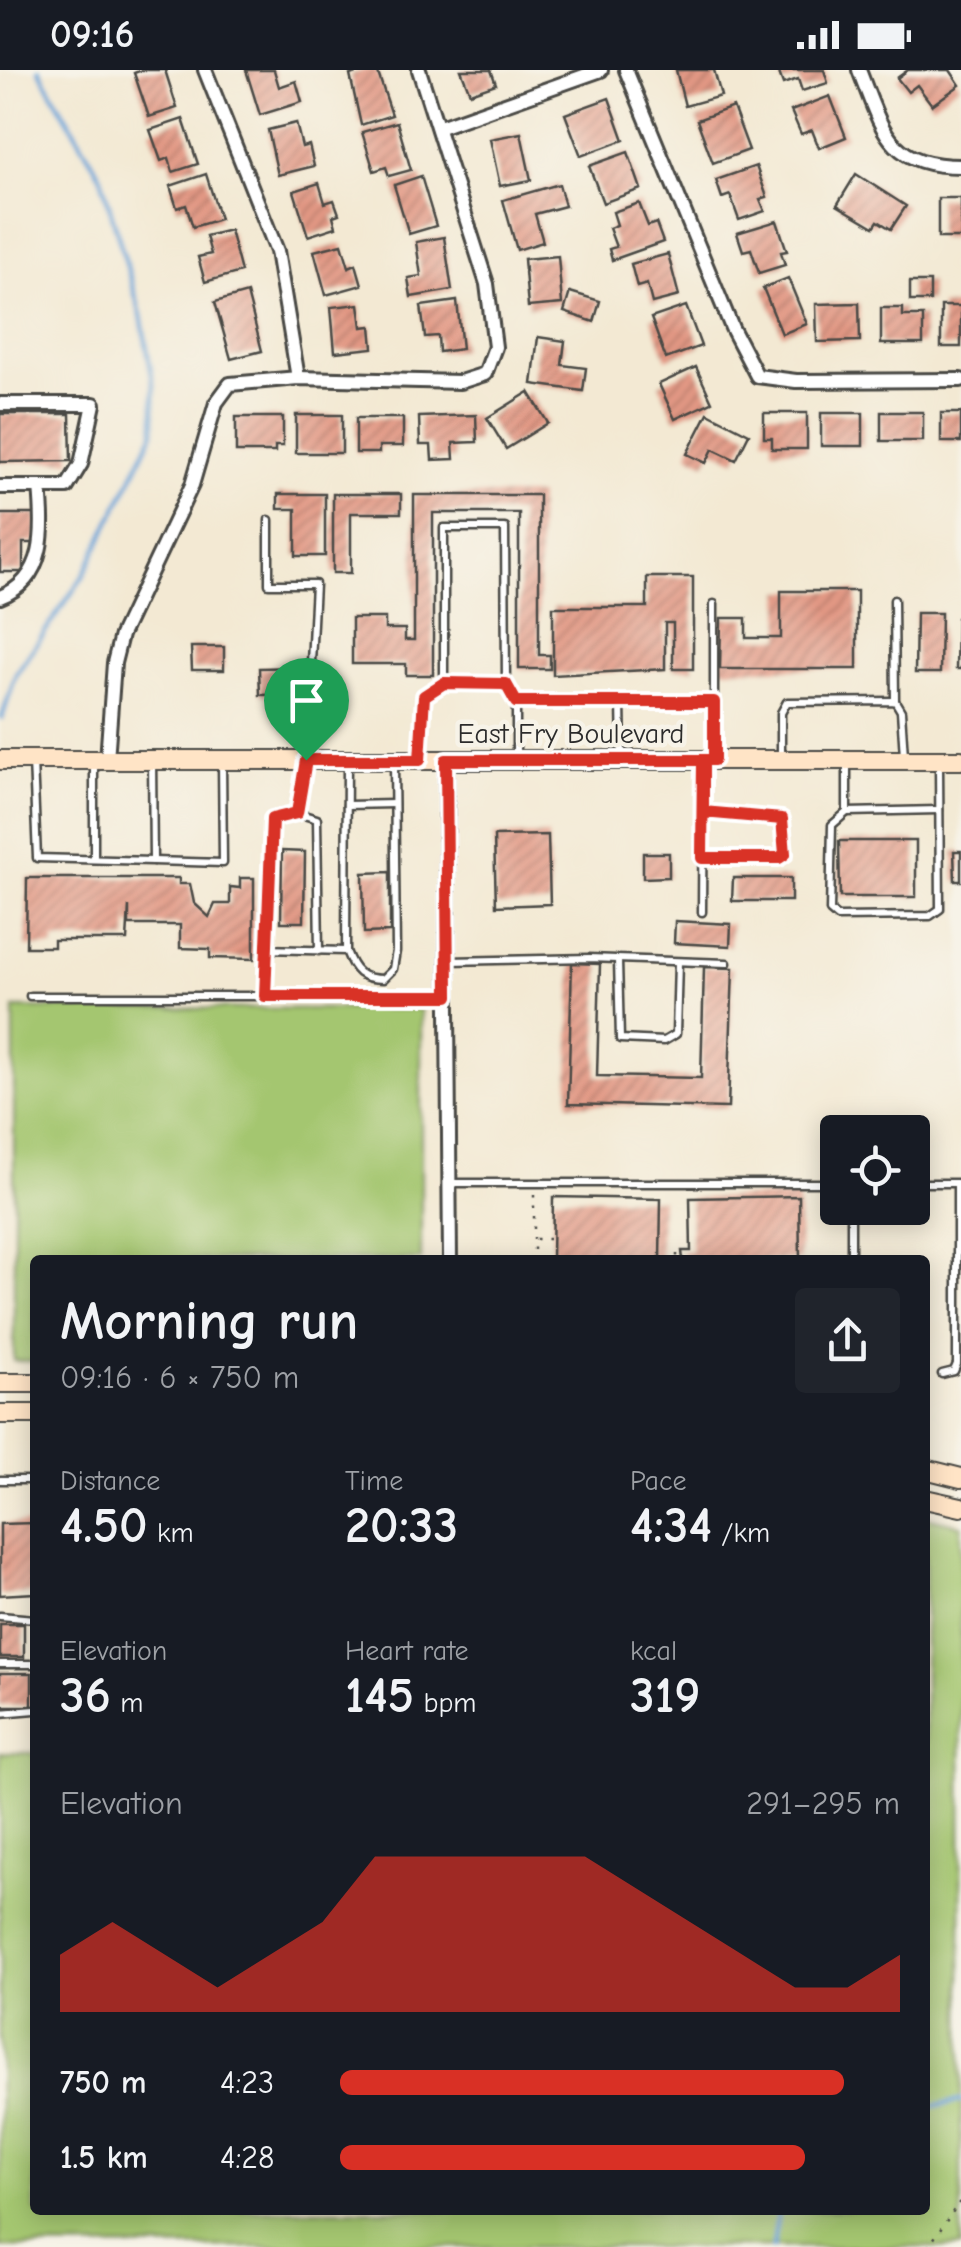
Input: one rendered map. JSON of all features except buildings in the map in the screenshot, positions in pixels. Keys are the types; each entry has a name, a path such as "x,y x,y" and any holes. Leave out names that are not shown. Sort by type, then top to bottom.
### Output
{"main road":[{"name":"East Fry Boulevard","path":"0,760 961,760"},
{"path":"0,1383 30,1383"},
{"path":"0,1414 30,1414"},
{"path":"930,1470 961,1478"},
{"path":"930,1500 961,1507"}],"street":[{"path":"206,70 276,252 298,378"},
{"path":"100,760 121,635 192,484 216,403 230,384 298,378 460,382 485,374 495,348 487,284 419,70"},
{"path":"440,127 601,70"},
{"path":"626,70 732,328 757,376 796,381 961,380"},
{"path":"860,70 896,151 925,166 961,166"},
{"path":"0,404 94,404 80,464 67,487 0,486"},
{"path":"0,597 26,582 40,554 40,487"},
{"path":"446,760 450,1255"}],"lane":[{"path":"269,520 269,584 315,584 306,760 297,813"},
{"path":"444,683 444,528 505,528 506,684 516,702 516,760"},
{"path":"894,600 895,702 901,711 904,760"},
{"path":"702,912 703,812 714,702 714,604"},
{"path":"420,760 424,696 444,683 506,684"},
{"path":"516,702 714,702"},
{"path":"621,702 622,760"},
{"path":"780,760 781,713 787,702 895,702"},
{"path":"33,760 37,858 224,864 222,760"},
{"path":"94,859 100,760"},
{"path":"152,760 153,861"},
{"path":"347,760 346,951 352,968 364,978 374,979 383,979 393,969 396,951 394,760"},
{"path":"847,760 847,812"},
{"path":"939,760 940,810 940,908 930,916 837,917 830,911 832,825 847,812 940,810"},
{"path":"347,804 394,804"},
{"path":"702,858 779,858 785,854 787,832 782,819 771,815 703,812"},
{"path":"265,996 272,819 297,813 317,819 319,951"},
{"path":"264,949 346,951"},
{"path":"618,960 620,1039 664,1041 676,1034 678,962"},
{"path":"448,961 727,963"},
{"path":"374,979 374,996"},
{"path":"30,996 448,996"},
{"path":"449,1183 820,1183"},
{"path":"930,1183 957,1183 957,1364 954,1371 942,1374"},
{"path":"851,1225 851,1255"},
{"path":"0,1480 30,1480"},
{"path":"0,1616 30,1619"},
{"path":"0,1664 30,1664"},
{"path":"0,1713 30,1710"}],"path":[{"path":"534,1183 534,1255"},
{"path":"534,1239 552,1239"},
{"path":"928,2247 961,2200"}],"green space":[{"path":"14,1008 421,1009 421,1255 30,1255 30,1361 14,1361"},
{"path":"930,1518 961,1525 961,2247 0,2247 0,1753 30,1753 30,2215 930,2215"}],"waterway":[{"path":"2,718 16,674 84,575 154,432 154,387 141,315 101,177 39,70"},
{"path":"930,2106 961,2101"},
{"path":"773,2247 777,2215"}],"route":[{"path":"306,760 297,813 272,819 267,863 265,996 448,996 446,760 703,760 703,812 771,815 782,819 787,832 785,854 779,858 702,858 703,760 714,760 714,702 516,702 506,684 444,683 424,696 420,760 306,760"}]}
